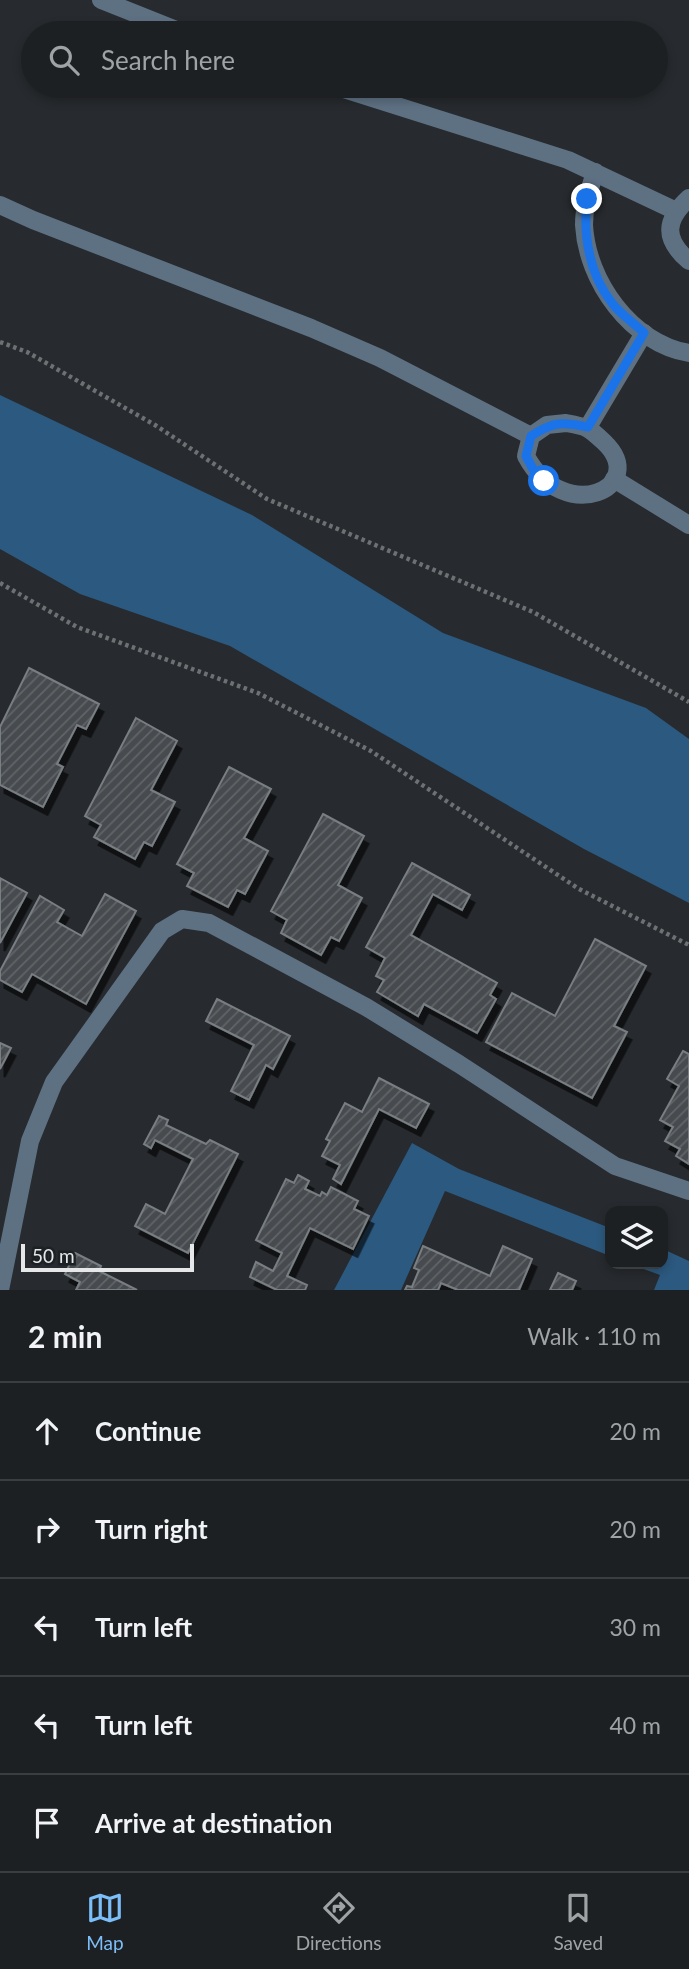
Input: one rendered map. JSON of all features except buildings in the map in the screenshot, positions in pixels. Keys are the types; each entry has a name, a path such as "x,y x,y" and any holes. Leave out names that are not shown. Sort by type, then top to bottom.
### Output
{"lane":[{"path":"101,0 154,21"},
{"path":"372,98 568,160 682,204 671,222 671,235 679,253 689,261"},
{"path":"595,172 587,199 584,224 591,263 612,303 644,333 672,350 689,353"},
{"path":"0,205 323,333 380,358 531,436"},
{"path":"588,427 644,333"},
{"path":"566,423 588,427 613,451 617,465 614,479 606,489 595,495 560,491 544,481 526,456 531,436 547,425 566,423"},
{"path":"614,479 689,524"},
{"path":"0,1290 30,1141 54,1082 162,931 183,919 209,923 366,1007 615,1166 689,1191"}],"path":[{"path":"0,342 27,352 155,425 267,499 533,612 689,702"},
{"path":"0,583 77,626 258,693 371,751 579,889 689,945"}],"water":[{"path":"0,395 252,515 443,633 646,708 689,739 689,903 584,849 230,646 80,594 0,549"},
{"path":"412,1143 459,1169 605,1226 605,1254 445,1191 401,1290 334,1290"},
{"path":"668,1251 689,1261 689,1290 654,1290 660,1275 644,1269 668,1269"}],"route":[{"path":"544,481 526,456 531,436 547,425 566,423 588,427 644,333 612,303 591,263 584,224 587,199"}]}
